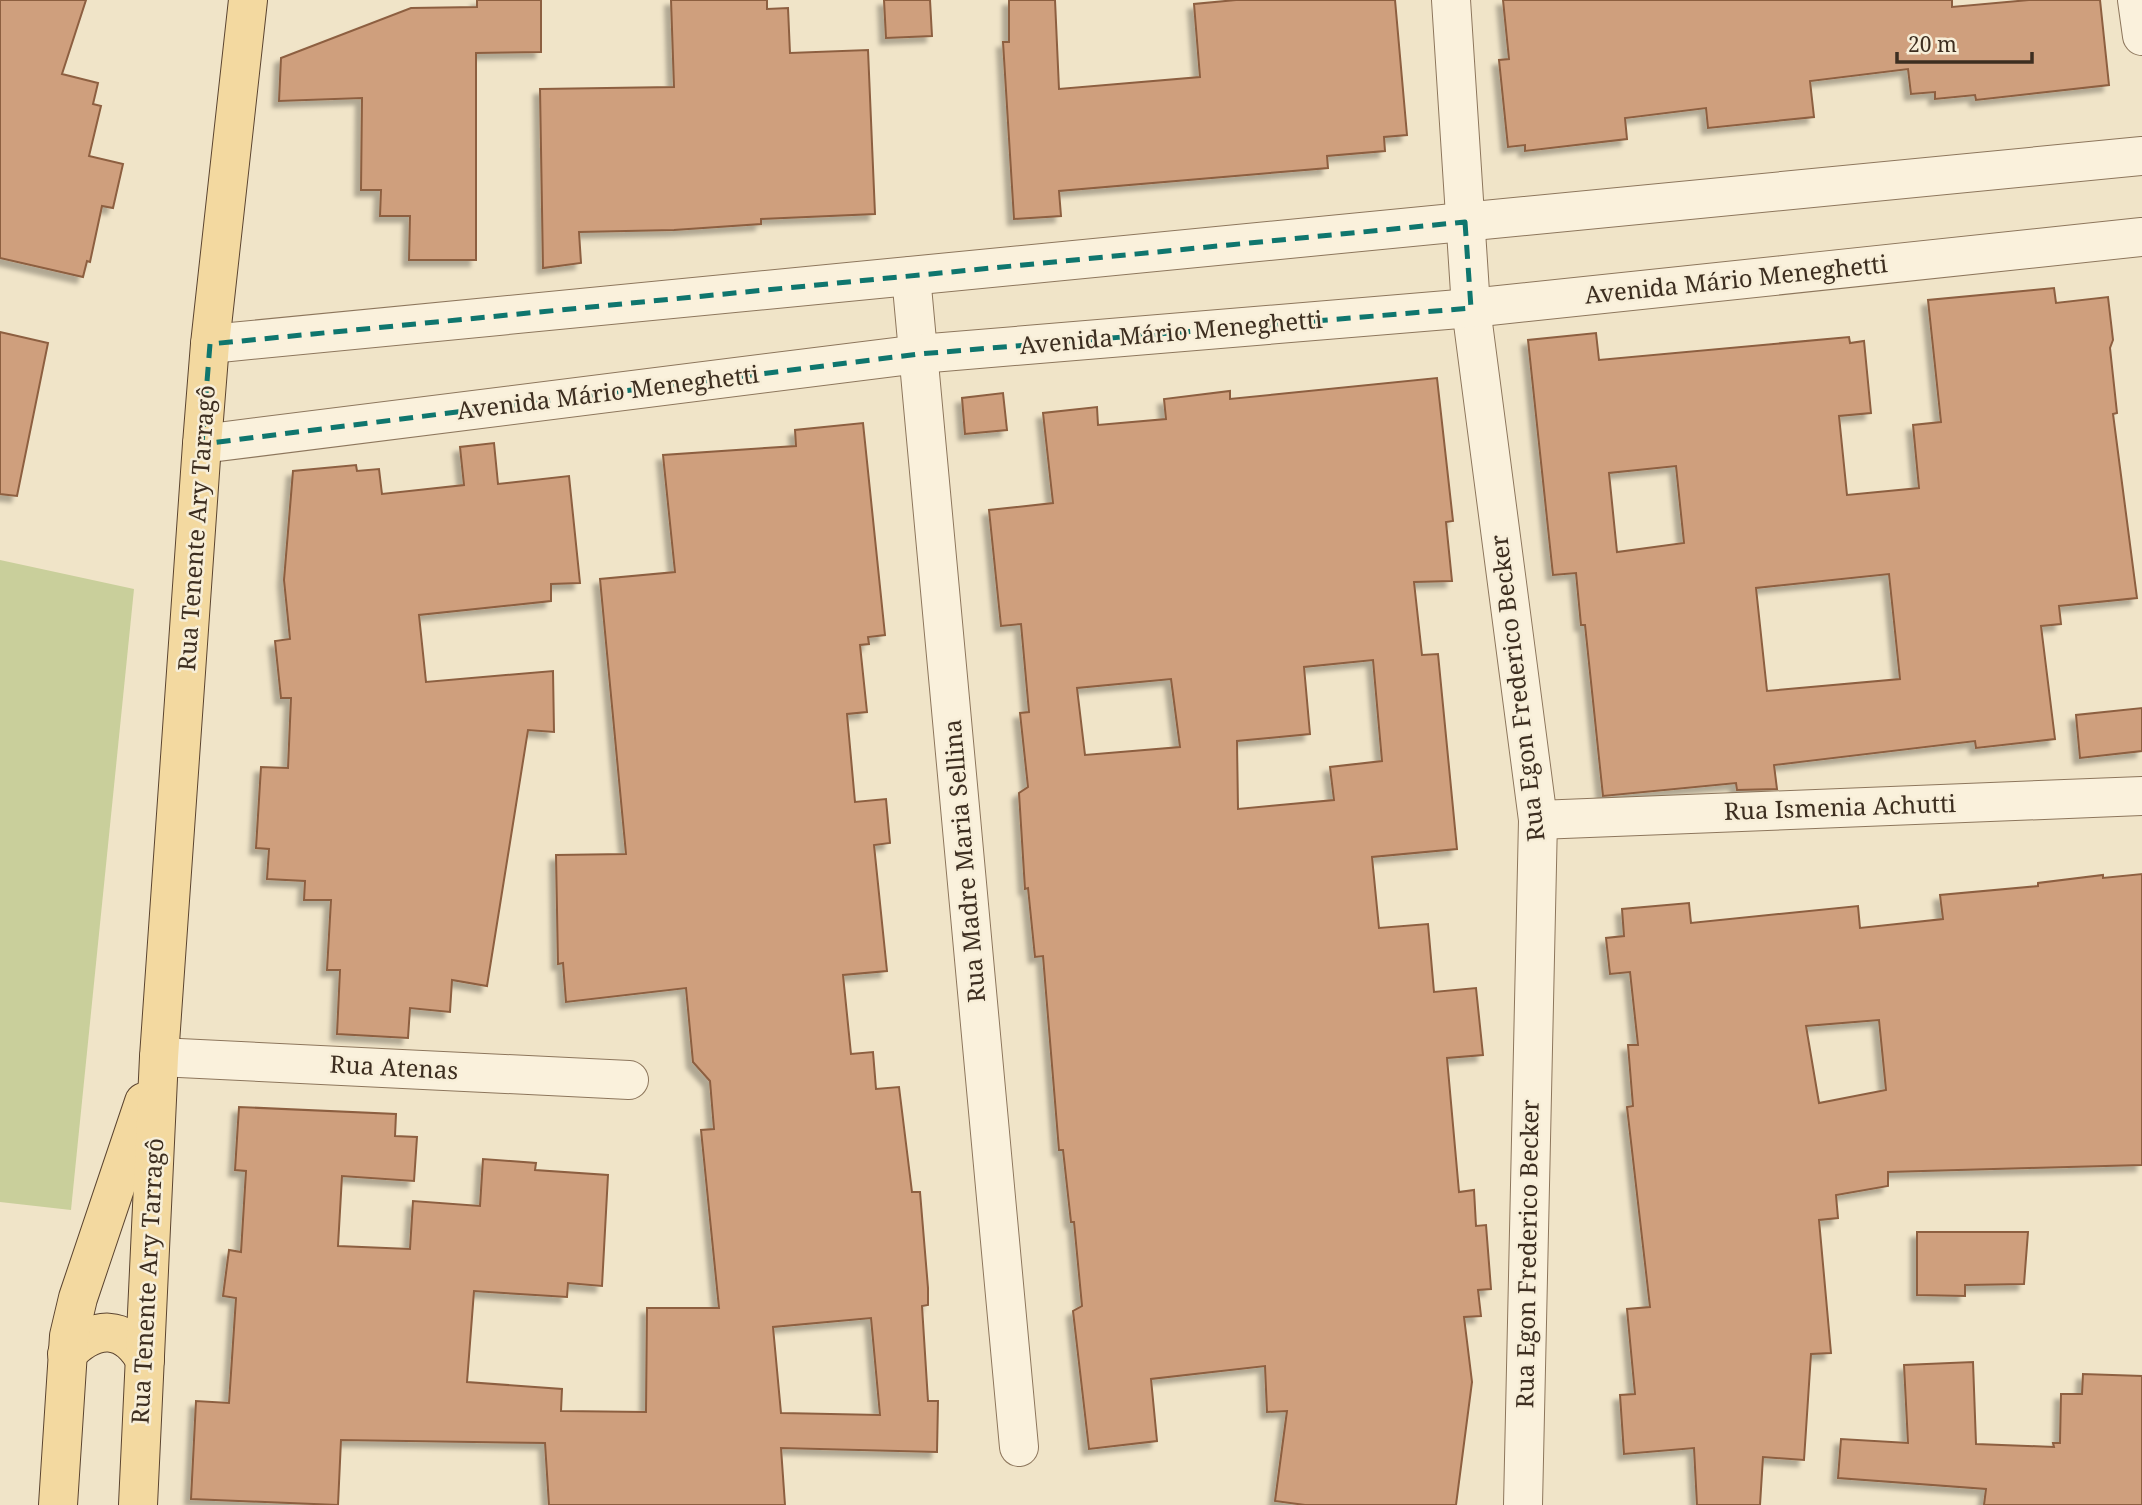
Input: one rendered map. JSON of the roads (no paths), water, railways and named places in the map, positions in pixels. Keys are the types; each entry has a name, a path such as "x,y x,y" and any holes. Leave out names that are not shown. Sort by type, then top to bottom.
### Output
{"main road":[{"name":"Rua Tenente Ary Tarragô","path":"138,1505 159,1057 202,444 210,344 248,0"},
{"name":"Rua Tenente Ary Tarragô","path":"58,1505 67,1354 78,1298 159,1057"},
{"path":"67,1354 80,1341 97,1333 119,1334 135,1343 145,1360"}],"street":[{"name":"Rua Egon Frederico Becker","path":"1451,0 1471,308 1538,820 1523,1505"},
{"path":"2137,0 2142,36"},
{"path":"210,344 2142,156"},
{"name":"Avenida Mário Meneghetti","path":"202,444 919,354 1471,308 2142,237"},
{"name":"Rua Madre Maria Sellina","path":"911,275 1019,1447"},
{"name":"Rua Ismenia Achutti","path":"1538,820 2142,796"},
{"name":"Rua Atenas","path":"159,1057 628,1080"}]}
